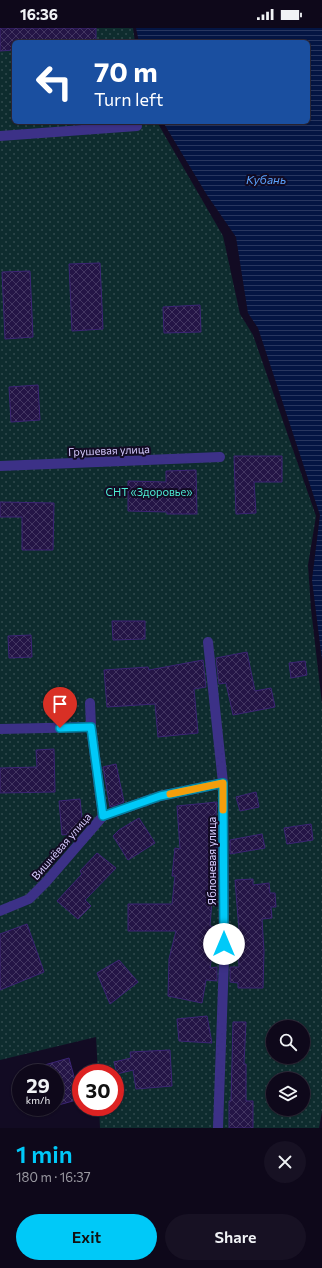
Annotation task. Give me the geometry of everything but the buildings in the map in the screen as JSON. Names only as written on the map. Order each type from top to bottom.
[{"type":"street","points":[[0,136],[137,126]]},
{"type":"street","name":"Грушевая улица","points":[[0,466],[220,457]]},
{"type":"street","name":"Яблоневая улица","points":[[208,642],[223,783],[224,959],[218,1128]]},
{"type":"street","name":"Вишнёвая улица","points":[[0,911],[29,899],[46,882],[103,816],[91,727],[90,703]]},
{"type":"street","points":[[0,729],[91,727]]},
{"type":"street","points":[[103,816],[160,796],[223,783]]},
{"type":"green space","name":"СНТ «Здоровье»","points":[[0,28],[133,28],[135,40],[12,40],[12,124],[158,124],[223,236],[240,314],[253,335],[316,516],[308,565],[311,609],[322,704],[322,1112],[319,1128],[100,1128],[99,1116],[124,1116],[124,1064],[98,1064],[96,1037],[0,1060]]},
{"type":"water","name":"Кубань","points":[[136,28],[322,28],[322,660],[312,580],[320,515],[258,328],[248,313],[236,237],[207,195],[164,124],[310,124],[310,40],[139,40]]},
{"type":"slow traffic","points":[[170,794],[223,783],[223,810]]},
{"type":"route","points":[[60,728],[91,727],[103,816],[160,796],[223,783],[224,944]]}]
